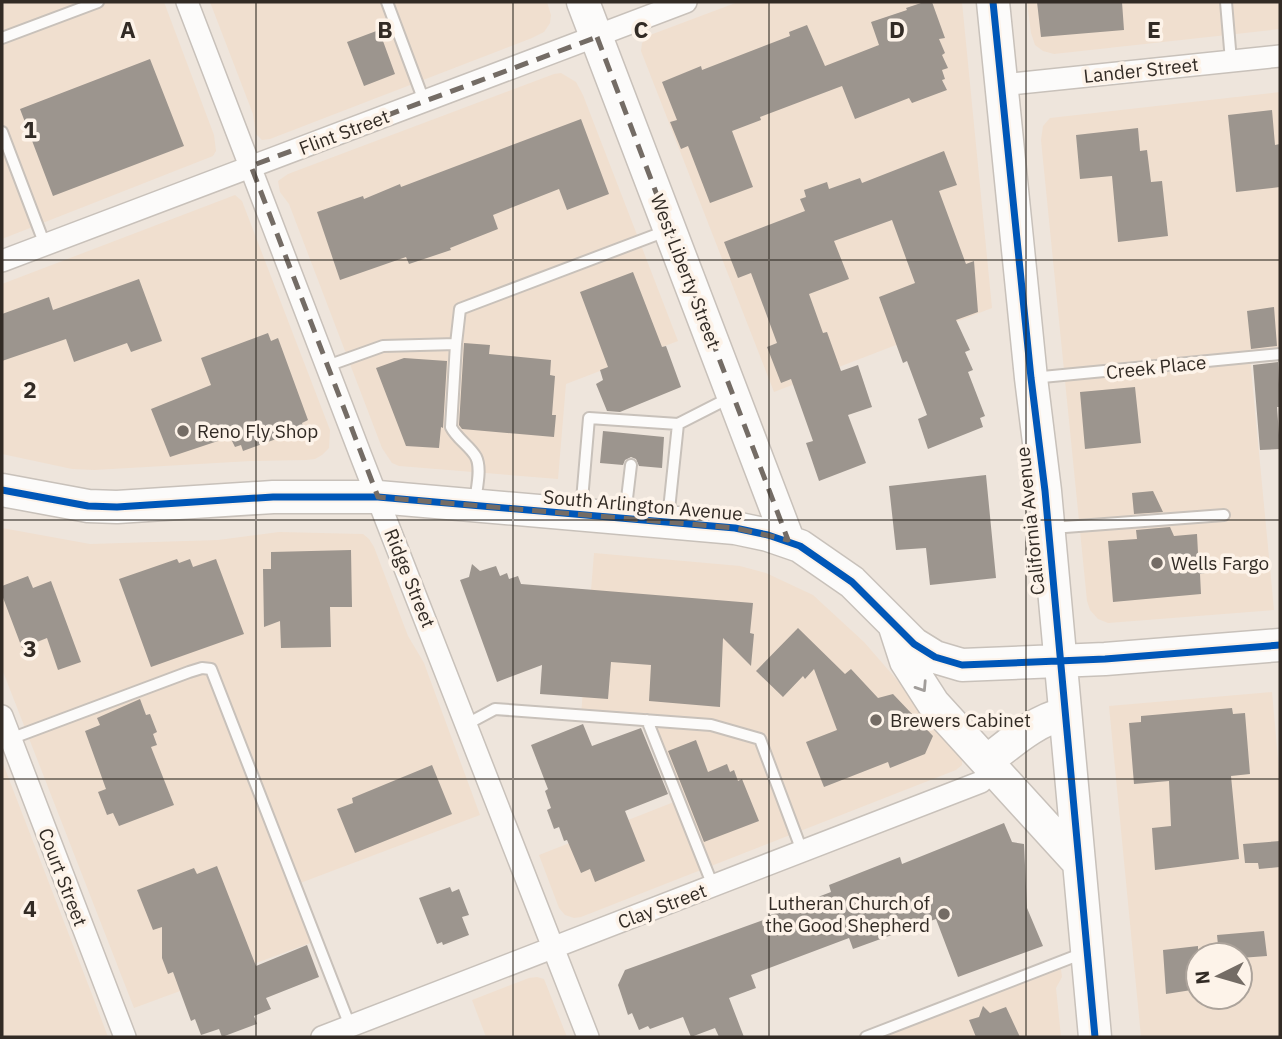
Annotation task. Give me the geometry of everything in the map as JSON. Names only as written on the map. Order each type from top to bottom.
[{"type":"main road","name":"West Liberty Street","points":[[583,2],[788,540]]},
{"type":"main road","name":"California Avenue","points":[[993,2],[1048,528],[1095,1037]]},
{"type":"main road","name":"South Arlington Avenue","points":[[2,490],[88,506],[117,507],[273,497],[378,497],[735,528],[788,540],[827,563],[852,582],[914,644],[935,657],[962,665],[1059,662],[1280,645]]},
{"type":"main road","points":[[895,625],[906,661],[933,703],[1078,862]]},
{"type":"main road","points":[[987,761],[1035,725],[1064,714]]},
{"type":"street","name":"Ridge Street","points":[[187,2],[588,1037]]},
{"type":"street","name":"Flint Street","points":[[2,261],[686,2]]},
{"type":"street","name":"Lander Street","points":[[1001,85],[1280,56]]},
{"type":"street","name":"Court Street","points":[[2,716],[125,1037]]},
{"type":"street","name":"Clay Street","points":[[321,1037],[981,782],[987,775],[987,761]]},
{"type":"lane","points":[[2,38],[98,2]]},
{"type":"lane","points":[[387,2],[424,101]]},
{"type":"lane","points":[[1226,2],[1231,61]]},
{"type":"lane","points":[[2,132],[45,245]]},
{"type":"lane","points":[[475,506],[477,459],[450,427],[460,309],[671,229]]},
{"type":"lane","points":[[327,366],[383,346],[456,344]]},
{"type":"lane","name":"Creek Place","points":[[1031,378],[1280,354]]},
{"type":"lane","points":[[581,514],[589,418],[678,424],[734,396]]},
{"type":"lane","points":[[634,434],[635,421]]},
{"type":"lane","points":[[668,522],[678,424]]},
{"type":"lane","points":[[624,518],[631,465]]},
{"type":"lane","points":[[1048,528],[1224,515]]},
{"type":"lane","points":[[1280,645],[1280,654]]},
{"type":"lane","points":[[10,738],[189,671],[211,669],[350,1026]]},
{"type":"lane","points":[[467,724],[495,709],[711,725],[760,739],[802,851]]},
{"type":"lane","points":[[647,720],[713,886]]},
{"type":"lane","points":[[866,1037],[1086,952]]},
{"type":"highlighted area","points":[[597,37],[788,540],[735,528],[378,497],[251,166]]},
{"type":"shaded area","points":[[2,2],[164,2],[214,135],[216,151],[213,156],[2,239]]},
{"type":"shaded area","points":[[210,2],[547,2],[551,15],[550,23],[544,32],[532,38],[262,140],[256,134],[253,114]]},
{"type":"shaded area","points":[[738,2],[962,2],[992,308],[774,392],[641,51],[642,43],[650,35]]},
{"type":"shaded area","points":[[1027,2],[1280,2],[1280,29],[1054,54],[1035,45]]},
{"type":"shaded area","points":[[561,73],[576,82],[583,95],[678,341],[566,384],[558,479],[399,466],[392,463],[382,448],[289,204],[280,192],[278,181],[288,174]]},
{"type":"shaded area","points":[[1280,92],[1280,354],[1250,358],[1274,610],[1108,623],[1098,619],[1090,610],[1087,601],[1041,140],[1043,126],[1050,118]]},
{"type":"shaded area","points":[[235,195],[242,201],[330,430],[329,448],[315,459],[306,460],[94,470],[72,469],[2,454],[2,284]]},
{"type":"shaded area","points":[[2,528],[90,544],[218,540],[279,532],[363,534],[374,547],[408,636],[424,663],[480,815],[295,885],[316,941],[134,1008],[2,669]]},
{"type":"shaded area","points":[[594,553],[740,566],[766,573],[813,595],[864,642],[957,749],[962,757],[962,765],[956,770],[581,917],[565,915],[559,908],[539,855],[679,800],[647,720],[581,715]]},
{"type":"shaded area","points":[[1272,692],[1280,781],[1280,1037],[1141,1037],[1109,706]]},
{"type":"shaded area","points":[[2,761],[93,997],[108,1037],[2,1037]]},
{"type":"shaded area","points":[[1060,962],[1062,977],[1056,988],[1061,1037],[865,1037]]},
{"type":"shaded area","points":[[537,977],[544,979],[567,1037],[486,1037],[472,1000]]},
{"type":"building","points":[[924,2],[932,2],[945,38],[939,39],[948,68],[942,70],[945,79],[942,80],[947,90],[912,103],[909,98],[855,119],[842,86],[760,117],[761,120],[732,131],[753,187],[710,203],[688,146],[681,149],[670,122],[677,120],[662,82],[701,66],[702,70],[790,36],[789,32],[807,25],[825,66],[879,45],[871,22]]},
{"type":"building","points":[[1037,2],[1122,2],[1124,30],[1041,37]]},
{"type":"building","points":[[379,30],[395,74],[364,86],[347,42]]},
{"type":"building","points":[[150,59],[184,146],[53,196],[20,109]]},
{"type":"building","points":[[1272,110],[1275,145],[1280,144],[1280,187],[1236,192],[1228,115]]},
{"type":"building","points":[[581,119],[609,194],[567,210],[559,189],[493,215],[498,229],[450,248],[451,250],[409,264],[406,257],[340,280],[317,212],[363,196],[364,199],[400,184],[401,187]]},
{"type":"building","points":[[1138,128],[1140,151],[1147,150],[1151,182],[1162,181],[1168,236],[1118,242],[1112,176],[1080,179],[1076,135]]},
{"type":"building","points":[[944,151],[957,185],[939,191],[966,264],[974,261],[978,312],[956,320],[970,350],[965,352],[973,370],[968,372],[985,416],[980,418],[983,427],[928,449],[918,419],[927,415],[907,361],[903,363],[879,297],[915,283],[892,220],[834,241],[849,279],[809,294],[841,371],[858,365],[872,407],[848,415],[866,463],[819,481],[806,443],[813,441],[791,379],[781,383],[767,347],[777,343],[751,273],[738,278],[724,242],[805,211],[800,199],[806,197],[804,190],[827,182],[829,189],[860,178],[862,183]]},
{"type":"building","points":[[633,272],[662,347],[666,346],[681,387],[620,412],[607,411],[596,384],[603,380],[600,370],[608,367],[580,292]]},
{"type":"building","points":[[139,279],[162,341],[131,352],[127,343],[74,362],[66,339],[2,361],[2,314],[49,297],[53,310]]},
{"type":"building","points":[[1274,307],[1277,346],[1251,349],[1247,311]]},
{"type":"building","points":[[268,333],[271,341],[278,338],[308,420],[302,423],[304,429],[243,451],[241,445],[235,447],[230,437],[170,457],[151,409],[211,385],[201,358]]},
{"type":"building","points":[[464,343],[490,345],[489,354],[551,360],[550,375],[555,376],[552,415],[556,415],[554,437],[462,429],[459,425]]},
{"type":"building","points":[[404,358],[447,361],[443,428],[441,427],[439,448],[406,446],[376,368]]},
{"type":"building","points":[[1278,362],[1280,449],[1260,450],[1253,365]]},
{"type":"building","points":[[1135,387],[1141,443],[1085,449],[1080,392]]},
{"type":"building","points":[[603,431],[664,437],[662,468],[639,466],[636,459],[631,457],[625,460],[623,465],[600,463]]},
{"type":"building","points":[[986,475],[996,578],[930,585],[926,548],[896,550],[889,486]]},
{"type":"building","points":[[1153,491],[1163,512],[1134,514],[1132,493]]},
{"type":"building","name":"Wells Fargo","points":[[1170,527],[1174,536],[1197,534],[1198,553],[1203,553],[1205,573],[1200,574],[1201,594],[1113,602],[1108,541],[1137,539],[1136,530]]},
{"type":"building","points":[[351,550],[352,607],[330,607],[331,647],[281,648],[280,621],[264,627],[263,569],[271,569],[271,552]]},
{"type":"building","points":[[177,559],[179,563],[190,559],[193,567],[216,559],[244,634],[151,667],[119,579]]},
{"type":"building","points":[[472,564],[480,571],[496,566],[500,576],[507,573],[509,579],[518,576],[521,584],[753,603],[751,666],[723,638],[720,707],[649,701],[651,665],[611,662],[608,699],[540,694],[542,665],[497,682],[460,580],[469,577]]},
{"type":"building","points":[[28,576],[33,588],[51,581],[81,662],[58,670],[47,638],[22,648],[2,595],[2,586]]},
{"type":"building","name":"Brewers Cabinet","points":[[798,628],[845,674],[851,669],[878,698],[893,694],[933,736],[925,754],[890,768],[888,762],[824,787],[806,742],[837,730],[814,669],[805,679],[803,676],[783,697],[756,671]]},
{"type":"building","points":[[140,699],[157,732],[153,734],[157,745],[151,747],[174,805],[119,826],[113,813],[107,815],[98,792],[106,789],[85,731],[100,725],[97,718]]},
{"type":"building","points":[[1232,708],[1233,714],[1245,713],[1250,774],[1231,776],[1239,859],[1155,870],[1152,828],[1171,826],[1169,781],[1134,784],[1129,723],[1141,722],[1141,716]]},
{"type":"building","points":[[583,724],[592,746],[641,728],[668,794],[625,811],[645,861],[595,882],[590,869],[581,873],[567,840],[564,841],[559,827],[554,829],[547,810],[551,808],[545,791],[548,789],[531,745]]},
{"type":"building","points":[[696,740],[708,772],[727,764],[730,772],[734,770],[738,781],[742,779],[759,821],[704,842],[668,751]]},
{"type":"building","points":[[432,765],[452,814],[355,853],[337,809],[353,803],[352,798]]},
{"type":"building","points":[[1004,823],[1012,842],[1024,844],[1027,908],[1043,946],[958,977],[936,919],[853,949],[849,938],[751,975],[756,988],[729,998],[744,1037],[719,1037],[715,1028],[691,1037],[683,1017],[650,1029],[648,1026],[639,1030],[632,1013],[628,1015],[618,985],[625,970],[769,918],[768,916],[831,892],[829,885],[900,857],[902,864]]},
{"type":"building","points":[[1280,841],[1280,867],[1259,869],[1258,863],[1245,863],[1243,844]]},
{"type":"building","points":[[217,866],[256,966],[307,945],[319,977],[266,998],[271,1009],[254,1016],[257,1024],[222,1037],[219,1029],[201,1035],[195,1019],[191,1021],[173,972],[168,974],[162,958],[162,927],[153,930],[137,890],[194,868],[197,874]]},
{"type":"building","points":[[450,887],[452,892],[459,889],[469,915],[462,917],[469,935],[443,945],[442,942],[437,944],[419,898]]},
{"type":"building","points":[[1264,931],[1267,956],[1254,957],[1254,941],[1218,941],[1217,935]]},
{"type":"building","points":[[1184,948],[1184,991],[1166,994],[1163,950]]},
{"type":"building","points":[[983,1006],[990,1013],[1006,1007],[1020,1037],[976,1037],[969,1020],[979,1017]]},
{"type":"cycle path","points":[[993,2],[1045,491],[1095,1037]]},
{"type":"cycle path","points":[[2,490],[88,506],[117,507],[273,497],[378,497],[735,528],[800,546],[852,582],[914,644],[935,657],[962,665],[1105,659],[1280,645]]},
{"type":"place","name":"Reno Fly Shop","points":[[183,431]]},
{"type":"place","name":"Wells Fargo","points":[[1157,563]]},
{"type":"place","name":"Brewers Cabinet","points":[[876,720]]},
{"type":"place","name":"Lutheran Church of the Good Shepherd","points":[[944,914]]}]
